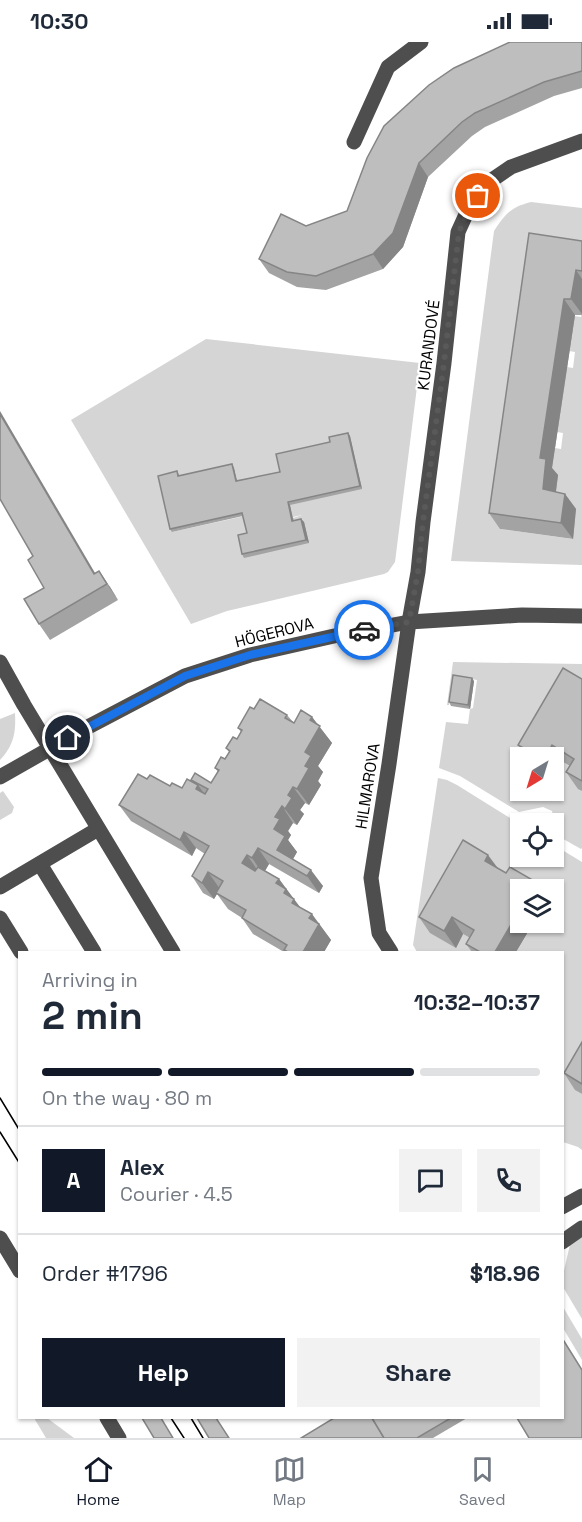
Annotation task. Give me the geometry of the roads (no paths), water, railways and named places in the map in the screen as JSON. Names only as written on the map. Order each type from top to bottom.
[{"type":"street","points":[[354,142],[388,67],[421,42]]},
{"type":"street","name":"KURANDOVÉ","points":[[409,622],[418,572],[459,232],[468,210],[489,182],[511,167],[582,141]]},
{"type":"street","name":"HÖGEROVA","points":[[0,777],[185,676],[250,655],[409,622],[522,615],[582,616]]},
{"type":"street","name":"HILMAROVA","points":[[390,951],[379,933],[371,878],[409,622]]},
{"type":"street","points":[[0,662],[171,951]]},
{"type":"street","points":[[0,887],[98,829]]},
{"type":"street","points":[[40,864],[93,951]]},
{"type":"street","points":[[0,918],[20,951]]},
{"type":"street","points":[[564,1206],[582,1196]]},
{"type":"street","points":[[564,1241],[582,1228]]},
{"type":"street","points":[[0,1238],[18,1268]]},
{"type":"street","points":[[108,1419],[119,1438]]},
{"type":"tram line","points":[[0,1098],[18,1128]]},
{"type":"tram line","points":[[0,1132],[18,1161]]},
{"type":"tram line","points":[[172,1419],[184,1438]]},
{"type":"tram line","points":[[192,1419],[203,1438]]}]
